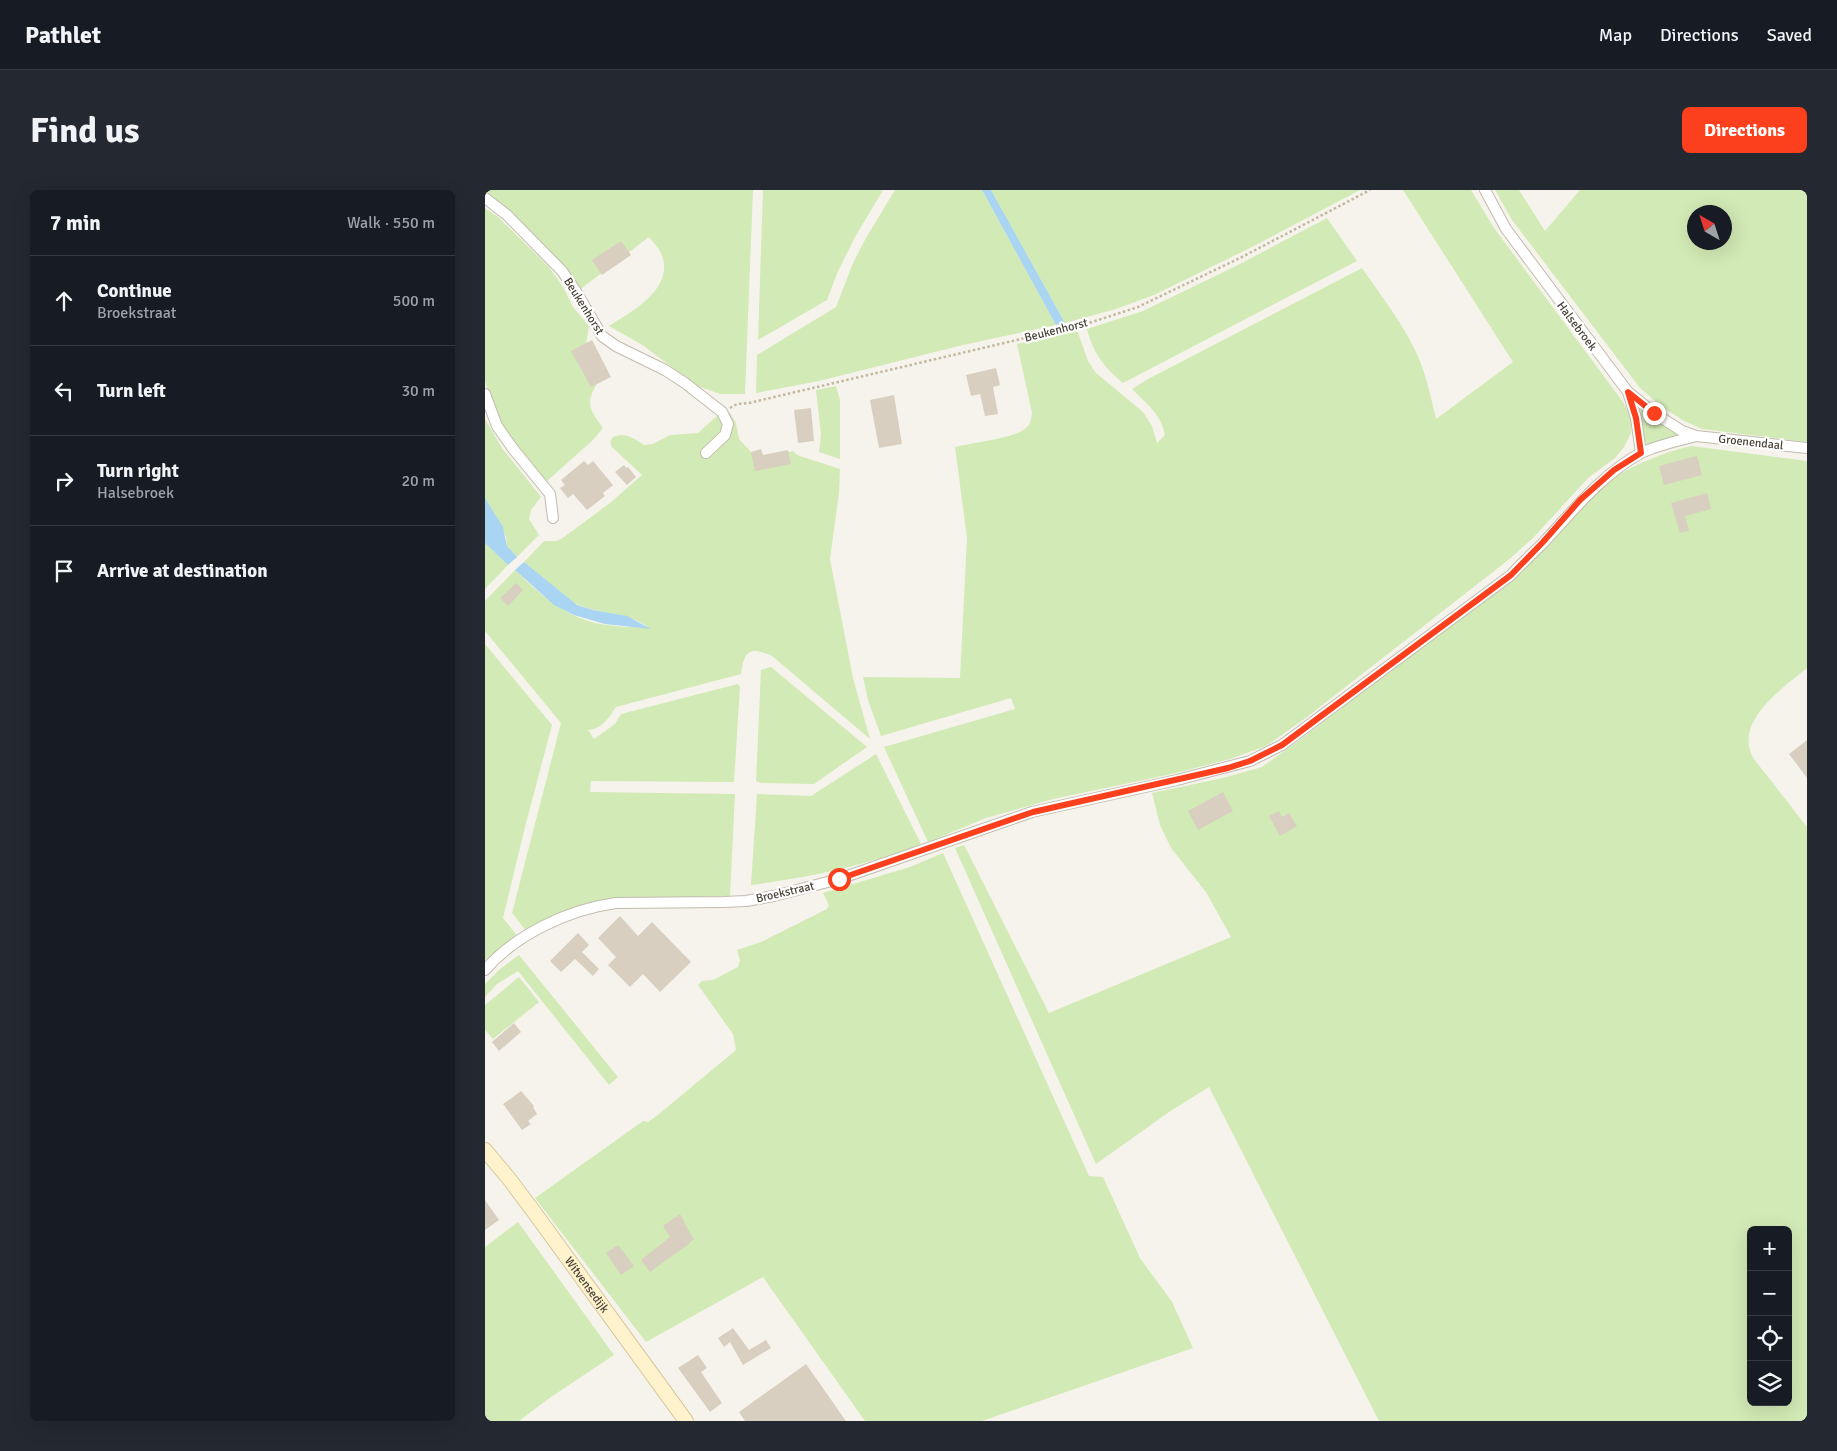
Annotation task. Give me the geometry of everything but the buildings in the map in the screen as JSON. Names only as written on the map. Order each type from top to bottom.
[{"type":"street","name":"Halsebroek","points":[[1485,190],[1506,229],[1628,392],[1654,413],[1682,431],[1696,436]]},
{"type":"street","name":"Beukenhorst","points":[[485,198],[507,215],[562,271],[577,292],[602,336],[616,346],[679,378],[722,412]]},
{"type":"street","points":[[1628,392],[1636,418],[1641,453]]},
{"type":"street","points":[[485,394],[497,426],[550,494],[553,518]]},
{"type":"street","points":[[706,453],[725,434],[728,424],[722,412]]},
{"type":"street","name":"Groenendaal","points":[[1696,436],[1807,448]]},
{"type":"street","name":"Broekstraat","points":[[485,970],[508,949],[529,934],[577,912],[599,905],[617,902],[746,901],[775,896],[855,874],[1033,812],[1177,780],[1250,761],[1282,745],[1511,575],[1580,500],[1614,470],[1641,453],[1696,436]]},
{"type":"street","name":"Witvensedijk","points":[[485,1150],[515,1186],[686,1421]]},
{"type":"path","name":"Beukenhorst","points":[[722,412],[737,404],[749,403],[877,374],[1089,323],[1138,307],[1242,257],[1370,190]]},
{"type":"green space","points":[[485,190],[753,190],[745,394],[720,394],[695,385],[644,346],[609,326],[640,306],[650,297],[663,277],[664,266],[661,253],[649,237],[578,291],[485,193]]},
{"type":"green space","points":[[763,190],[883,190],[855,237],[838,271],[827,300],[758,340]]},
{"type":"green space","points":[[895,190],[982,190],[1056,325],[963,345],[819,381],[756,393],[757,355],[836,307],[853,263]]},
{"type":"green space","points":[[991,190],[1360,190],[1250,248],[1154,295],[1116,309],[1065,323]]},
{"type":"green space","points":[[1403,190],[1471,190],[1494,228],[1623,402],[1631,418],[1631,433],[1624,447],[1615,458],[1588,478],[1533,538],[1507,561],[1307,717],[1266,746],[1230,759],[1172,774],[1053,799],[986,818],[928,842],[884,747],[1015,709],[1011,698],[881,736],[868,700],[863,677],[960,678],[967,538],[955,447],[1014,434],[1022,431],[1029,424],[1032,413],[1017,344],[1077,330],[1088,361],[1096,373],[1143,412],[1152,426],[1157,443],[1165,435],[1160,421],[1152,409],[1132,389],[1362,268],[1413,346],[1424,373],[1436,419],[1513,362]]},
{"type":"green space","points":[[1495,190],[1519,190],[1545,231],[1580,190],[1807,190],[1807,442],[1702,429],[1684,421],[1661,406],[1640,388],[1512,220]]},
{"type":"green space","points":[[485,208],[498,217],[549,267],[563,287],[573,307],[589,326],[586,345],[598,382],[591,395],[590,406],[594,416],[603,428],[593,440],[546,482],[503,429],[494,410],[485,381]]},
{"type":"green space","points":[[1327,218],[1357,261],[1123,383],[1105,365],[1092,345],[1087,329],[1143,311],[1236,266]]},
{"type":"green space","points":[[836,386],[840,400],[840,459],[819,452],[821,435],[816,390]]},
{"type":"green space","points":[[1643,410],[1681,435],[1650,445],[1646,444],[1638,412]]},
{"type":"green space","points":[[730,413],[736,423],[739,439],[751,452],[768,457],[793,451],[797,455],[840,469],[839,493],[830,559],[853,678],[870,739],[772,656],[758,651],[753,651],[746,656],[741,674],[616,707],[608,719],[601,725],[588,730],[594,739],[615,724],[621,714],[738,684],[740,687],[734,782],[591,781],[590,792],[735,794],[730,896],[610,899],[526,931],[512,913],[561,723],[485,631],[485,601],[515,570],[542,595],[572,615],[595,623],[649,628],[633,619],[572,602],[524,562],[544,541],[557,541],[564,537],[610,503],[642,475],[612,447],[610,442],[613,437],[626,435],[644,445],[653,444],[670,435],[698,433],[718,415]]},
{"type":"green space","points":[[485,419],[502,448],[541,497],[531,510],[529,519],[539,535],[517,557],[507,546],[506,536],[485,498]]},
{"type":"green space","points":[[1691,446],[1807,461],[1807,668],[1785,685],[1763,707],[1755,719],[1750,732],[1749,745],[1754,759],[1807,827],[1807,1421],[1379,1421],[1209,1087],[1169,1112],[1096,1164],[955,848],[964,845],[1049,1013],[1231,937],[1206,892],[1171,848],[1160,825],[1152,793],[1223,778],[1262,767],[1437,635],[1612,479],[1660,455]]},
{"type":"green space","points":[[485,543],[508,565],[485,589]]},
{"type":"green space","points":[[485,644],[552,725],[503,918],[518,937],[485,960]]},
{"type":"green space","points":[[771,667],[867,747],[814,784],[761,783],[756,781],[761,670]]},
{"type":"green space","points":[[876,754],[921,844],[879,859],[837,870],[751,885],[757,794],[811,796]]},
{"type":"green space","points":[[943,853],[1089,1176],[1103,1177],[1140,1258],[1172,1302],[1193,1348],[982,1421],[865,1421],[763,1277],[646,1342],[535,1198],[643,1121],[648,1122],[659,1114],[736,1050],[733,1034],[698,985],[702,981],[713,980],[738,967],[740,960],[737,950],[761,942],[827,909],[829,905],[823,893],[910,867]]},
{"type":"green space","points":[[519,955],[618,1077],[609,1085],[518,971],[497,984],[485,997],[485,984],[500,969]]},
{"type":"green space","points":[[519,977],[539,1002],[493,1039],[485,1030],[485,1005]]},
{"type":"green space","points":[[518,1222],[614,1355],[548,1399],[519,1421],[485,1421],[485,1247]]},
{"type":"water","points":[[982,190],[991,190],[1065,323],[1056,325]]},
{"type":"water","points":[[485,498],[503,527],[507,546],[517,557],[508,565],[485,543]]},
{"type":"water","points":[[524,562],[577,605],[627,616],[651,629],[605,624],[574,615],[554,605],[515,570]]},
{"type":"route","points":[[839,879],[1033,812],[1228,768],[1250,761],[1282,745],[1511,575],[1580,500],[1614,470],[1641,453],[1636,418],[1628,392],[1654,413]]}]
